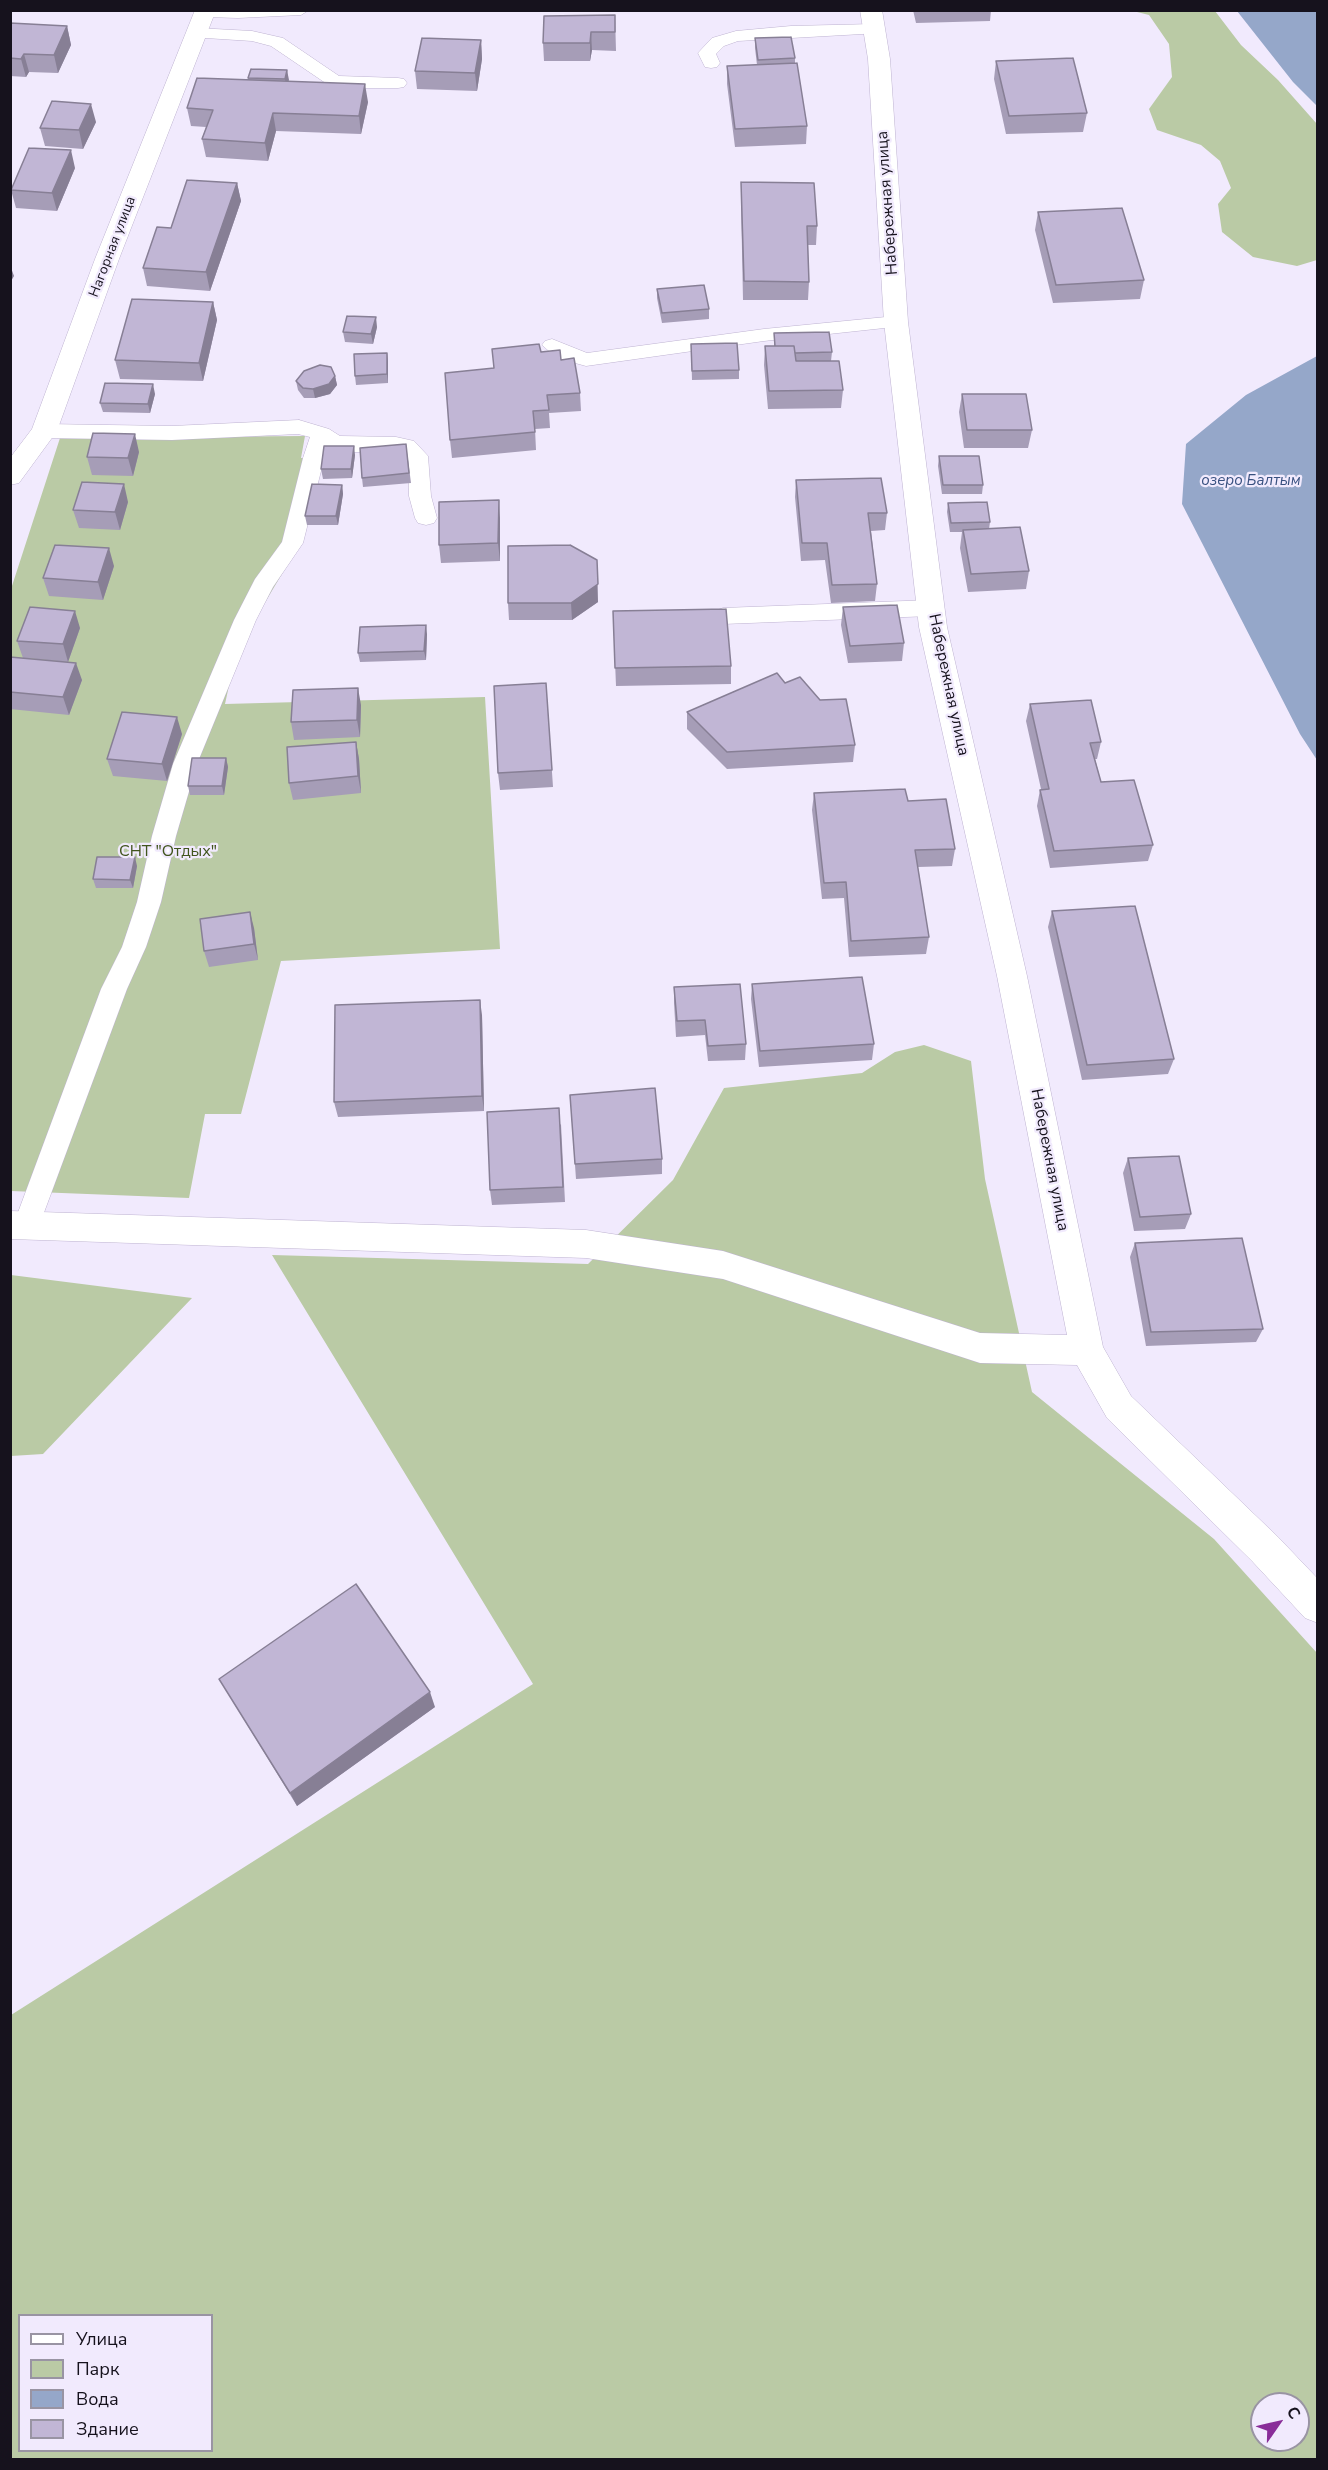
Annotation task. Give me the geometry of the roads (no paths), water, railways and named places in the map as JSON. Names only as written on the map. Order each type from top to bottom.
[{"type":"street","name":"Нагорная улица","points":[[10,477],[44,430],[107,259],[202,18]]},
{"type":"street","name":"Набережная улица","points":[[873,20],[880,71],[896,322],[933,627],[1012,976],[1087,1350],[1119,1407],[1265,1549],[1317,1606]]},
{"type":"street","points":[[18,1226],[586,1244],[723,1265],[980,1348],[1087,1350]]},
{"type":"lane","points":[[202,18],[238,13],[301,10]]},
{"type":"lane","points":[[202,18],[252,36],[277,42],[333,80],[347,83],[398,83]]},
{"type":"lane","points":[[711,63],[707,53],[718,42],[736,36],[873,20]]},
{"type":"lane","points":[[552,345],[564,353],[586,360],[764,335],[896,322]]},
{"type":"lane","points":[[44,430],[172,434],[299,427],[322,434],[334,442],[351,446],[396,444],[407,446],[417,456],[420,471],[420,496],[426,518]]},
{"type":"lane","points":[[18,1226],[114,989],[135,947],[185,764],[245,620],[263,584],[292,543],[313,458],[322,434]]},
{"type":"lane","points":[[723,616],[931,608]]},
{"type":"water","points":[[1237,11],[1317,11],[1317,106],[1293,82]]},
{"type":"water","name":"озеро Балтым","points":[[1317,356],[1317,760],[1300,734],[1182,504],[1186,444],[1246,395]]},
{"type":"park label","name":"СНТ \"Отдых\"","points":[[168,852]]}]
